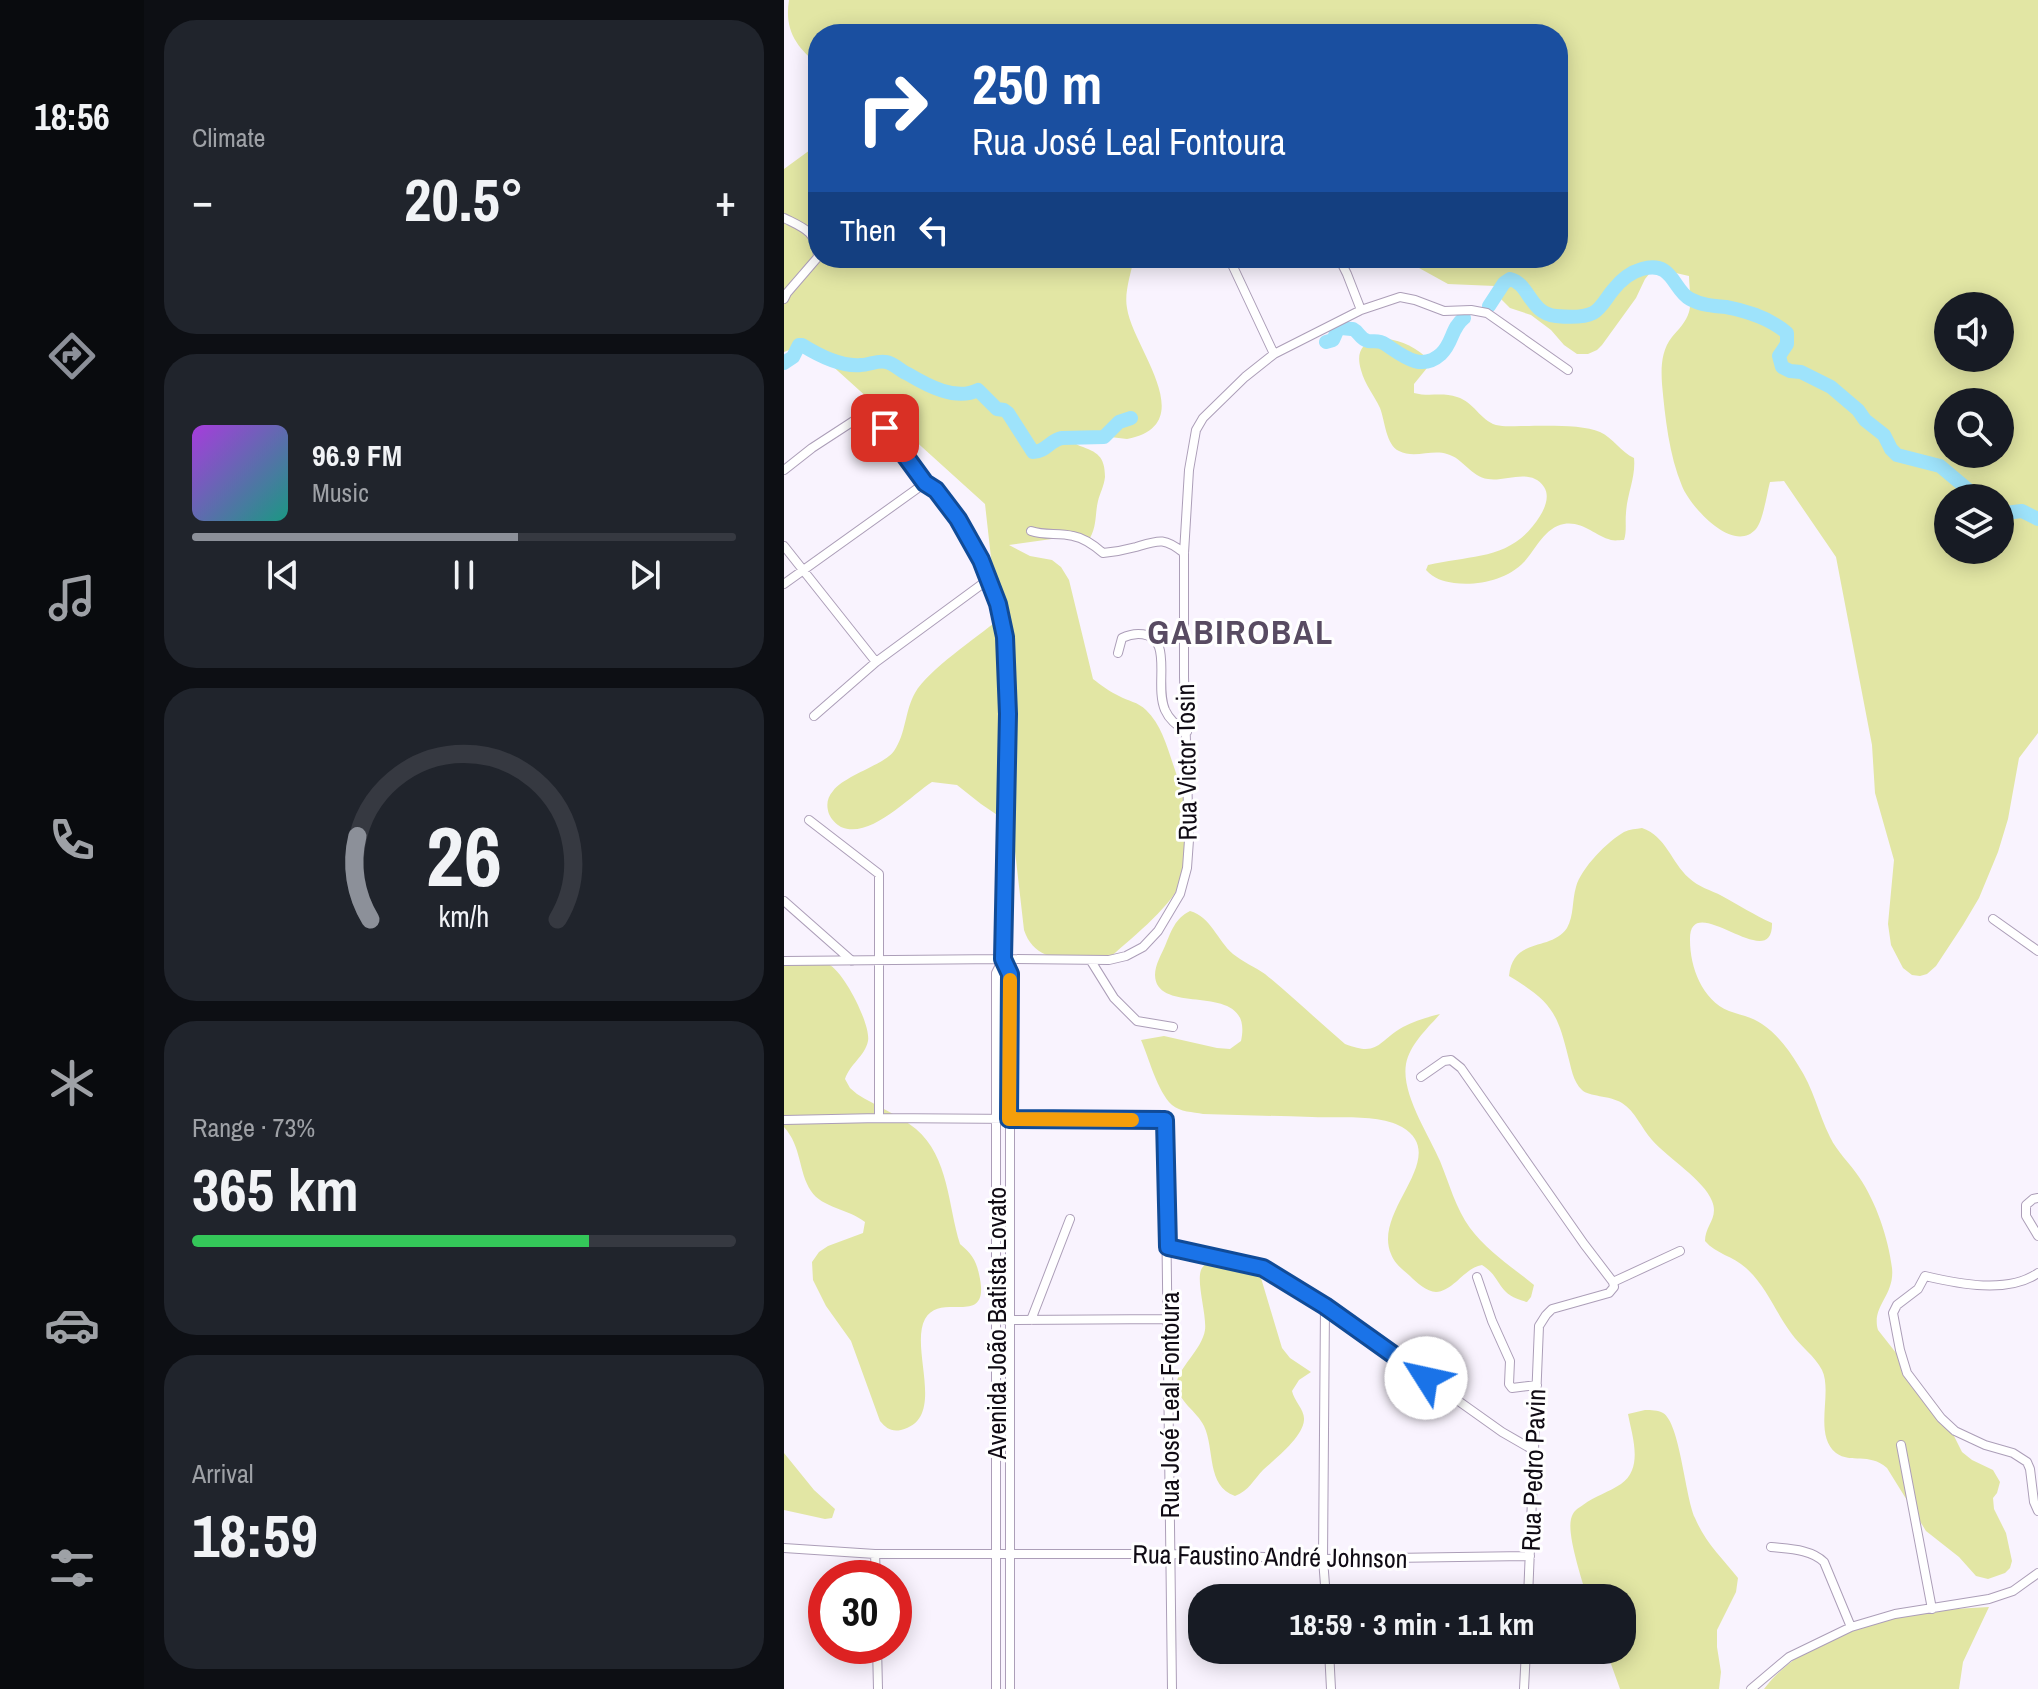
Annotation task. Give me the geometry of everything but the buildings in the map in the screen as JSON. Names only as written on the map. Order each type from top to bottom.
[{"type":"street","points":[[784,218],[808,231]]},
{"type":"street","points":[[784,299],[808,268]]},
{"type":"street","points":[[1234,268],[1274,354]]},
{"type":"street","points":[[1344,268],[1361,310]]},
{"type":"street","name":"Rua Victor Tosin","points":[[784,961],[1091,961],[1126,956],[1143,947],[1158,931],[1180,894],[1187,868],[1184,553],[1189,470],[1196,430],[1210,409],[1274,354],[1361,310],[1400,297],[1444,311],[1487,313],[1568,370]]},
{"type":"street","name":"Avenida João Batista Lovato","points":[[784,470],[855,420],[871,419],[885,428],[925,483],[948,504],[968,535],[989,579],[1005,637],[1008,714],[1003,959],[996,973],[996,1689]]},
{"type":"street","points":[[784,584],[925,483]]},
{"type":"street","points":[[1031,531],[1073,536],[1103,553],[1158,540],[1171,543],[1184,553]]},
{"type":"street","points":[[784,546],[876,662]]},
{"type":"street","points":[[814,716],[876,662],[989,579]]},
{"type":"street","points":[[1118,653],[1122,638],[1131,633],[1144,634],[1153,639],[1159,647],[1164,708],[1171,721],[1187,732]]},
{"type":"street","points":[[809,820],[879,874],[879,1118]]},
{"type":"street","points":[[784,901],[852,961]]},
{"type":"street","points":[[1993,919],[2038,951]]},
{"type":"street","name":"Avenida João Batista Lovato","points":[[1003,959],[1010,974],[1010,1689]]},
{"type":"street","points":[[1091,961],[1114,998],[1137,1021],[1173,1027]]},
{"type":"street","points":[[1421,1077],[1444,1061],[1451,1060],[1461,1068],[1613,1282],[1680,1251]]},
{"type":"street","points":[[784,1120],[1009,1119]]},
{"type":"street","name":"Rua José Leal Fontoura","points":[[1009,1119],[1165,1120],[1172,1689]]},
{"type":"street","points":[[2038,1198],[2026,1205],[2026,1216],[2038,1236]]},
{"type":"street","points":[[1031,1320],[1070,1219]]},
{"type":"street","points":[[1168,1247],[1263,1268],[1325,1306],[1502,1432],[1535,1451]]},
{"type":"street","points":[[2038,1273],[2021,1282],[2000,1286],[1949,1282],[1925,1276],[1918,1289],[1897,1305],[1893,1313],[1907,1373],[1941,1418],[1955,1431],[2013,1453],[2027,1462],[2038,1511]]},
{"type":"street","points":[[1477,1277],[1510,1361],[1509,1384],[1512,1388],[1537,1385]]},
{"type":"street","name":"Rua Pedro Pavin","points":[[1529,1584],[1539,1326],[1552,1309],[1609,1293],[1614,1287],[1613,1282]]},
{"type":"street","points":[[1325,1306],[1325,1584]]},
{"type":"street","points":[[996,1320],[1168,1319]]},
{"type":"street","points":[[1901,1445],[1932,1609]]},
{"type":"street","points":[[1771,1547],[1817,1555],[1824,1562],[1851,1627]]},
{"type":"street","name":"Rua Faustino André Johnson","points":[[784,1548],[875,1554],[1170,1554],[1323,1559],[1530,1556]]},
{"type":"street","points":[[875,1554],[875,1560]]},
{"type":"street","points":[[1751,1689],[1789,1657],[1851,1627],[1895,1614],[1989,1599],[2013,1591],[2038,1573]]},
{"type":"street","points":[[877,1664],[878,1689]]},
{"type":"street","points":[[1330,1664],[1331,1689]]},
{"type":"street","points":[[1524,1689],[1525,1664]]},
{"type":"green space","points":[[789,0],[2038,0],[2038,733],[2019,758],[2008,819],[1979,898],[1936,966],[1927,974],[1912,975],[1903,968],[1891,945],[1888,924],[1894,860],[1875,793],[1872,745],[1836,557],[1784,481],[1770,482],[1763,514],[1756,529],[1747,535],[1736,536],[1713,525],[1694,505],[1682,486],[1666,423],[1662,366],[1668,342],[1689,312],[1689,276],[1654,268],[1602,345],[1588,354],[1577,354],[1531,315],[1510,308],[1500,298],[1495,286],[1448,284],[1419,268],[1568,268],[1568,24],[808,24],[808,56],[790,29]]},
{"type":"green space","points":[[808,151],[808,268],[1132,268],[1127,308],[1157,383],[1162,402],[1159,418],[1149,431],[1127,439],[1060,431],[1095,453],[1102,460],[1105,470],[1090,538],[1066,537],[1009,545],[1030,556],[1052,560],[1061,567],[1069,580],[1093,679],[1140,705],[1152,716],[1164,738],[1183,798],[1188,841],[1180,884],[1158,914],[1108,959],[1058,958],[1038,950],[1030,942],[1024,930],[1012,825],[957,785],[932,782],[889,815],[864,827],[841,827],[829,814],[828,799],[839,785],[894,751],[921,684],[998,620],[985,504],[807,343],[784,352],[784,169]]},
{"type":"green space","points":[[1377,338],[1403,343],[1426,357],[1427,368],[1414,384],[1414,393],[1457,397],[1496,425],[1592,429],[1605,435],[1634,458],[1624,540],[1611,540],[1583,527],[1564,524],[1551,529],[1524,562],[1501,577],[1463,584],[1435,578],[1426,570],[1428,565],[1490,553],[1517,541],[1540,516],[1547,494],[1539,481],[1532,478],[1482,478],[1447,454],[1411,454],[1395,448],[1360,364],[1361,350]]},
{"type":"green space","points":[[1642,828],[1663,843],[1693,881],[1772,923],[1769,937],[1759,941],[1703,923],[1693,926],[1690,940],[1695,971],[1705,991],[1720,1006],[1762,1024],[1787,1048],[1808,1083],[1833,1142],[1871,1197],[1888,1244],[1892,1268],[1890,1286],[1878,1314],[1878,1330],[1941,1410],[1962,1452],[1993,1470],[2000,1482],[1993,1498],[2012,1561],[2005,1573],[1988,1579],[1976,1576],[1959,1557],[1926,1531],[1887,1468],[1874,1460],[1842,1456],[1829,1445],[1824,1424],[1826,1390],[1822,1370],[1791,1333],[1753,1275],[1705,1241],[1714,1212],[1708,1193],[1652,1140],[1627,1106],[1617,1100],[1585,1092],[1579,1087],[1555,1017],[1534,992],[1509,976],[1518,955],[1552,940],[1567,928],[1579,880],[1596,856],[1624,832]]},
{"type":"green space","points":[[1190,911],[1209,924],[1233,954],[1265,974],[1345,1044],[1371,1048],[1407,1025],[1440,1014],[1411,1050],[1406,1064],[1408,1088],[1465,1221],[1484,1244],[1534,1285],[1527,1302],[1510,1295],[1482,1265],[1470,1270],[1448,1288],[1436,1292],[1418,1284],[1394,1260],[1388,1237],[1419,1153],[1415,1139],[1402,1127],[1382,1120],[1358,1118],[1203,1114],[1172,1105],[1158,1083],[1141,1040],[1164,1036],[1230,1049],[1241,1041],[1241,1022],[1234,1010],[1220,1004],[1171,995],[1160,988],[1155,975],[1158,960],[1174,926]]},
{"type":"green space","points":[[784,962],[823,962],[834,969],[848,987],[861,1011],[868,1041],[845,1079],[857,1094],[909,1124],[927,1140],[946,1183],[960,1244],[978,1269],[981,1291],[978,1301],[972,1306],[932,1311],[925,1319],[921,1332],[925,1382],[922,1412],[915,1423],[901,1430],[889,1429],[880,1421],[851,1341],[826,1306],[813,1280],[812,1262],[819,1252],[863,1233],[865,1222],[816,1197],[807,1183],[794,1143],[784,1127]]},
{"type":"green space","points":[[1211,1260],[1255,1268],[1261,1278],[1282,1348],[1290,1358],[1311,1372],[1299,1380],[1292,1391],[1304,1416],[1299,1433],[1248,1488],[1235,1496],[1219,1484],[1204,1426],[1184,1401],[1177,1384],[1205,1330],[1200,1273]]},
{"type":"green space","points":[[1654,1410],[1669,1419],[1695,1518],[1709,1542],[1738,1578],[1736,1592],[1717,1630],[1721,1672],[1719,1689],[1620,1689],[1611,1664],[1636,1664],[1636,1584],[1583,1584],[1571,1536],[1571,1519],[1577,1509],[1628,1477],[1635,1451],[1628,1414]]},
{"type":"green space","points":[[784,1453],[814,1490],[835,1509],[832,1518],[784,1510]]},
{"type":"green space","points":[[1989,1607],[1963,1662],[1959,1689],[1764,1689],[1783,1668],[1805,1652],[1855,1628],[1898,1616]]},
{"type":"waterway","points":[[1489,306],[1510,279],[1522,286],[1540,310],[1547,314],[1584,316],[1599,309],[1622,280],[1630,275],[1642,269],[1660,269],[1690,299],[1750,313],[1781,328],[1787,333],[1787,344],[1779,356],[1782,367],[1801,372],[1831,387],[1884,435],[1897,455],[1940,466],[1961,484]]},
{"type":"waterway","points":[[1326,342],[1333,340],[1340,328],[1353,329],[1365,340],[1381,342],[1405,357],[1426,362],[1445,350],[1464,318]]},
{"type":"waterway","points":[[784,363],[802,345],[846,364],[889,363],[942,391],[961,394],[978,390],[997,409],[1008,413],[1033,452],[1062,438],[1104,437],[1119,422],[1131,418]]},
{"type":"waterway","points":[[2014,512],[2022,511],[2038,519]]},
{"type":"slow traffic","points":[[1010,980],[1009,1119],[1132,1120]]},
{"type":"district","name":"GABIROBAL","points":[[1241,632]]},
{"type":"route","points":[[885,428],[925,483],[948,504],[968,535],[998,604],[1005,637],[1008,714],[1003,959],[1010,974],[1009,1119],[1165,1120],[1168,1247],[1263,1268],[1325,1306],[1426,1378]]}]
